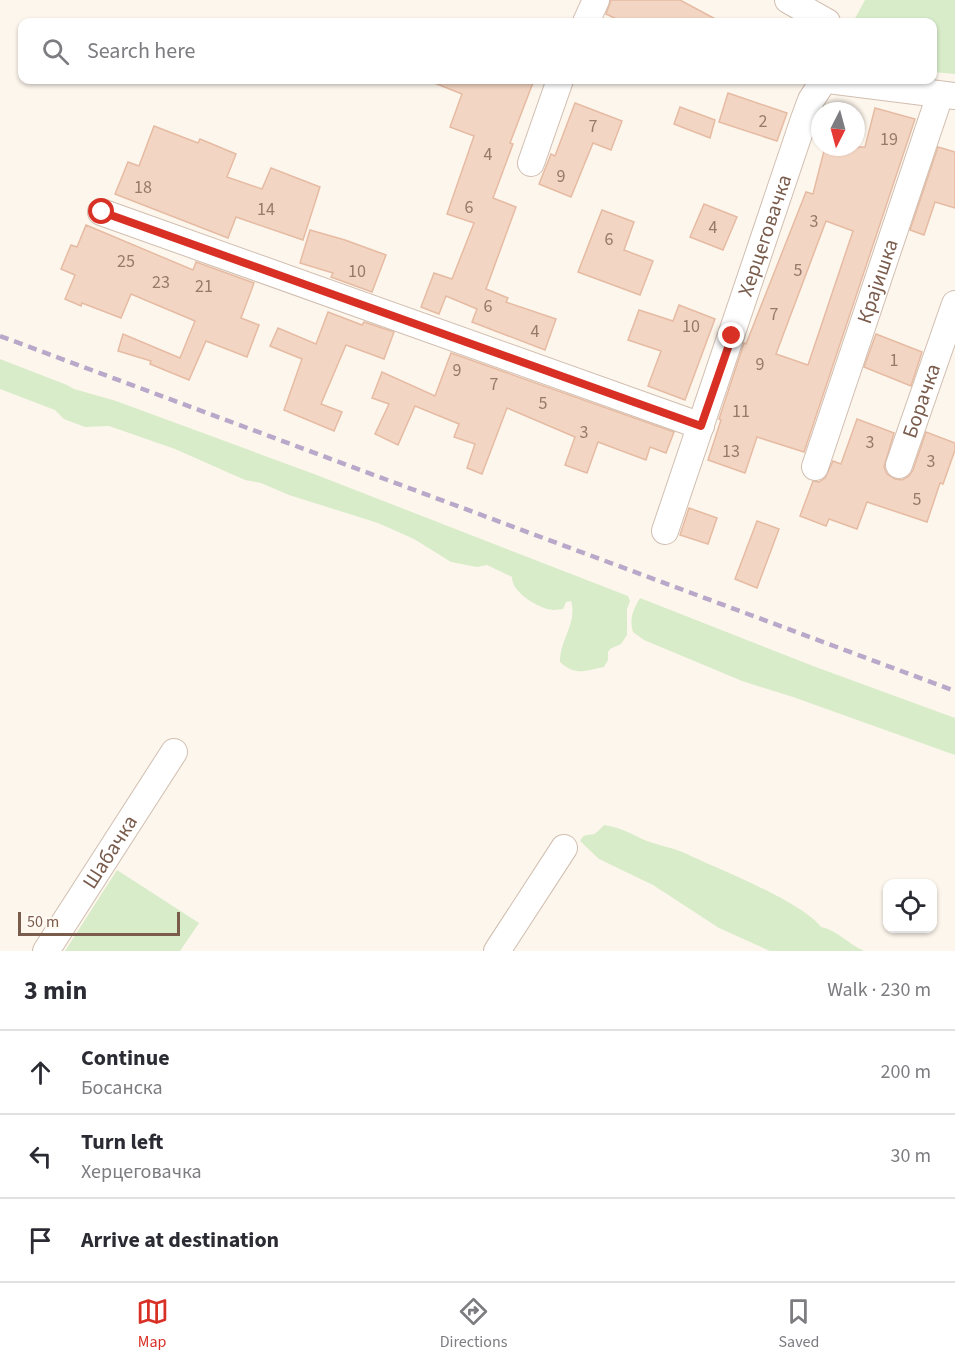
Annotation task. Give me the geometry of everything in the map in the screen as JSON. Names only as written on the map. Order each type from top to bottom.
[{"type":"street","points":[[588,18],[596,0]]},
{"type":"street","points":[[788,0],[819,18]]},
{"type":"street","points":[[531,163],[559,84]]},
{"type":"street","name":"Херцеговачка","points":[[665,531],[804,119],[811,100],[823,84]]},
{"type":"street","points":[[881,84],[948,96]]},
{"type":"street","name":"Крајишка","points":[[815,468],[948,96]]},
{"type":"street","points":[[102,212],[701,426]]},
{"type":"street","name":"Борачка","points":[[899,465],[955,304]]},
{"type":"street","name":"Шабачка","points":[[46,951],[174,752]]},
{"type":"street","points":[[497,951],[564,849]]},
{"type":"green space","points":[[865,0],[955,0],[955,74],[937,72],[937,18],[855,18]]},
{"type":"green space","points":[[0,359],[74,389],[116,401],[314,474],[628,596],[630,601],[627,609],[627,635],[621,644],[610,649],[604,667],[582,671],[571,670],[560,662],[560,654],[572,616],[571,601],[566,602],[563,609],[553,610],[541,607],[521,594],[513,583],[512,577],[487,565],[477,567],[451,562],[414,539],[378,523],[289,495],[261,483],[245,480],[175,449],[109,426],[85,427],[64,419],[55,410],[0,389]]},
{"type":"green space","points":[[640,598],[813,666],[955,718],[955,755],[742,681],[644,640],[633,632],[631,623]]},
{"type":"green space","points":[[604,825],[682,852],[759,887],[796,907],[821,927],[832,931],[864,951],[770,951],[719,928],[653,885],[599,859],[580,841],[584,836],[594,834]]},
{"type":"green space","points":[[117,870],[199,923],[180,951],[65,951]]},
{"type":"building","points":[[611,0],[680,0],[714,18],[614,18],[606,14]]},
{"type":"building","points":[[437,84],[532,84],[510,143],[513,144],[493,198],[516,207],[486,289],[508,298],[506,302],[556,319],[545,350],[472,322],[477,309],[446,296],[439,314],[421,307],[434,273],[452,279],[474,223],[447,214],[474,136],[450,127],[462,94]]},
{"type":"building","points":[[728,93],[787,113],[777,141],[719,122]]},
{"type":"building","points":[[575,103],[622,121],[611,150],[593,143],[571,197],[539,184],[551,154],[555,156]]},
{"type":"building","points":[[680,107],[715,120],[710,138],[674,124]]},
{"type":"building","points":[[875,108],[915,119],[804,452],[757,437],[745,473],[708,460],[744,343],[746,344],[806,192],[813,194],[823,156],[865,156],[865,147]],"holes":[[[826,221],[853,231],[808,365],[776,354]]]},
{"type":"building","points":[[154,126],[198,143],[200,139],[236,154],[227,177],[262,189],[271,168],[320,187],[303,240],[236,217],[228,238],[115,194],[128,162],[139,166]]},
{"type":"building","points":[[938,147],[955,152],[955,208],[935,202],[924,235],[910,230]]},
{"type":"building","points":[[704,204],[737,217],[723,250],[690,237]]},
{"type":"building","points":[[602,210],[634,222],[624,250],[653,261],[640,295],[578,272]]},
{"type":"building","points":[[86,225],[193,270],[196,262],[254,283],[241,318],[259,325],[247,357],[206,341],[189,380],[150,364],[151,361],[118,351],[123,334],[180,358],[195,321],[131,294],[121,318],[65,299],[75,275],[61,269],[71,245],[77,247]]},
{"type":"building","points":[[310,230],[386,255],[372,292],[331,277],[333,273],[300,263]]},
{"type":"building","points":[[679,305],[715,319],[685,400],[648,386],[661,351],[628,340],[639,310],[673,321]]},
{"type":"building","points":[[328,312],[362,325],[364,322],[394,332],[384,359],[346,345],[321,404],[342,412],[334,431],[284,410],[302,359],[270,346],[278,328],[316,344]]},
{"type":"building","points":[[876,334],[922,352],[911,386],[864,367]]},
{"type":"building","points":[[451,353],[674,432],[666,453],[650,447],[646,460],[598,442],[587,473],[565,465],[575,437],[507,408],[482,474],[467,468],[475,444],[454,437],[459,424],[415,406],[398,445],[375,434],[389,404],[372,398],[382,372],[435,396]]},
{"type":"building","points":[[857,419],[894,433],[884,467],[887,474],[895,479],[902,480],[913,470],[926,432],[955,443],[955,450],[943,484],[940,483],[927,522],[867,502],[857,529],[829,519],[826,526],[800,516],[813,481],[819,482],[825,478],[833,461],[841,464]]},
{"type":"building","points":[[689,508],[717,518],[708,544],[680,535]]},
{"type":"building","points":[[757,521],[779,529],[757,588],[735,579]]},
{"type":"railway","points":[[0,336],[955,691]]},
{"type":"route","points":[[102,212],[701,426],[732,336]]}]
